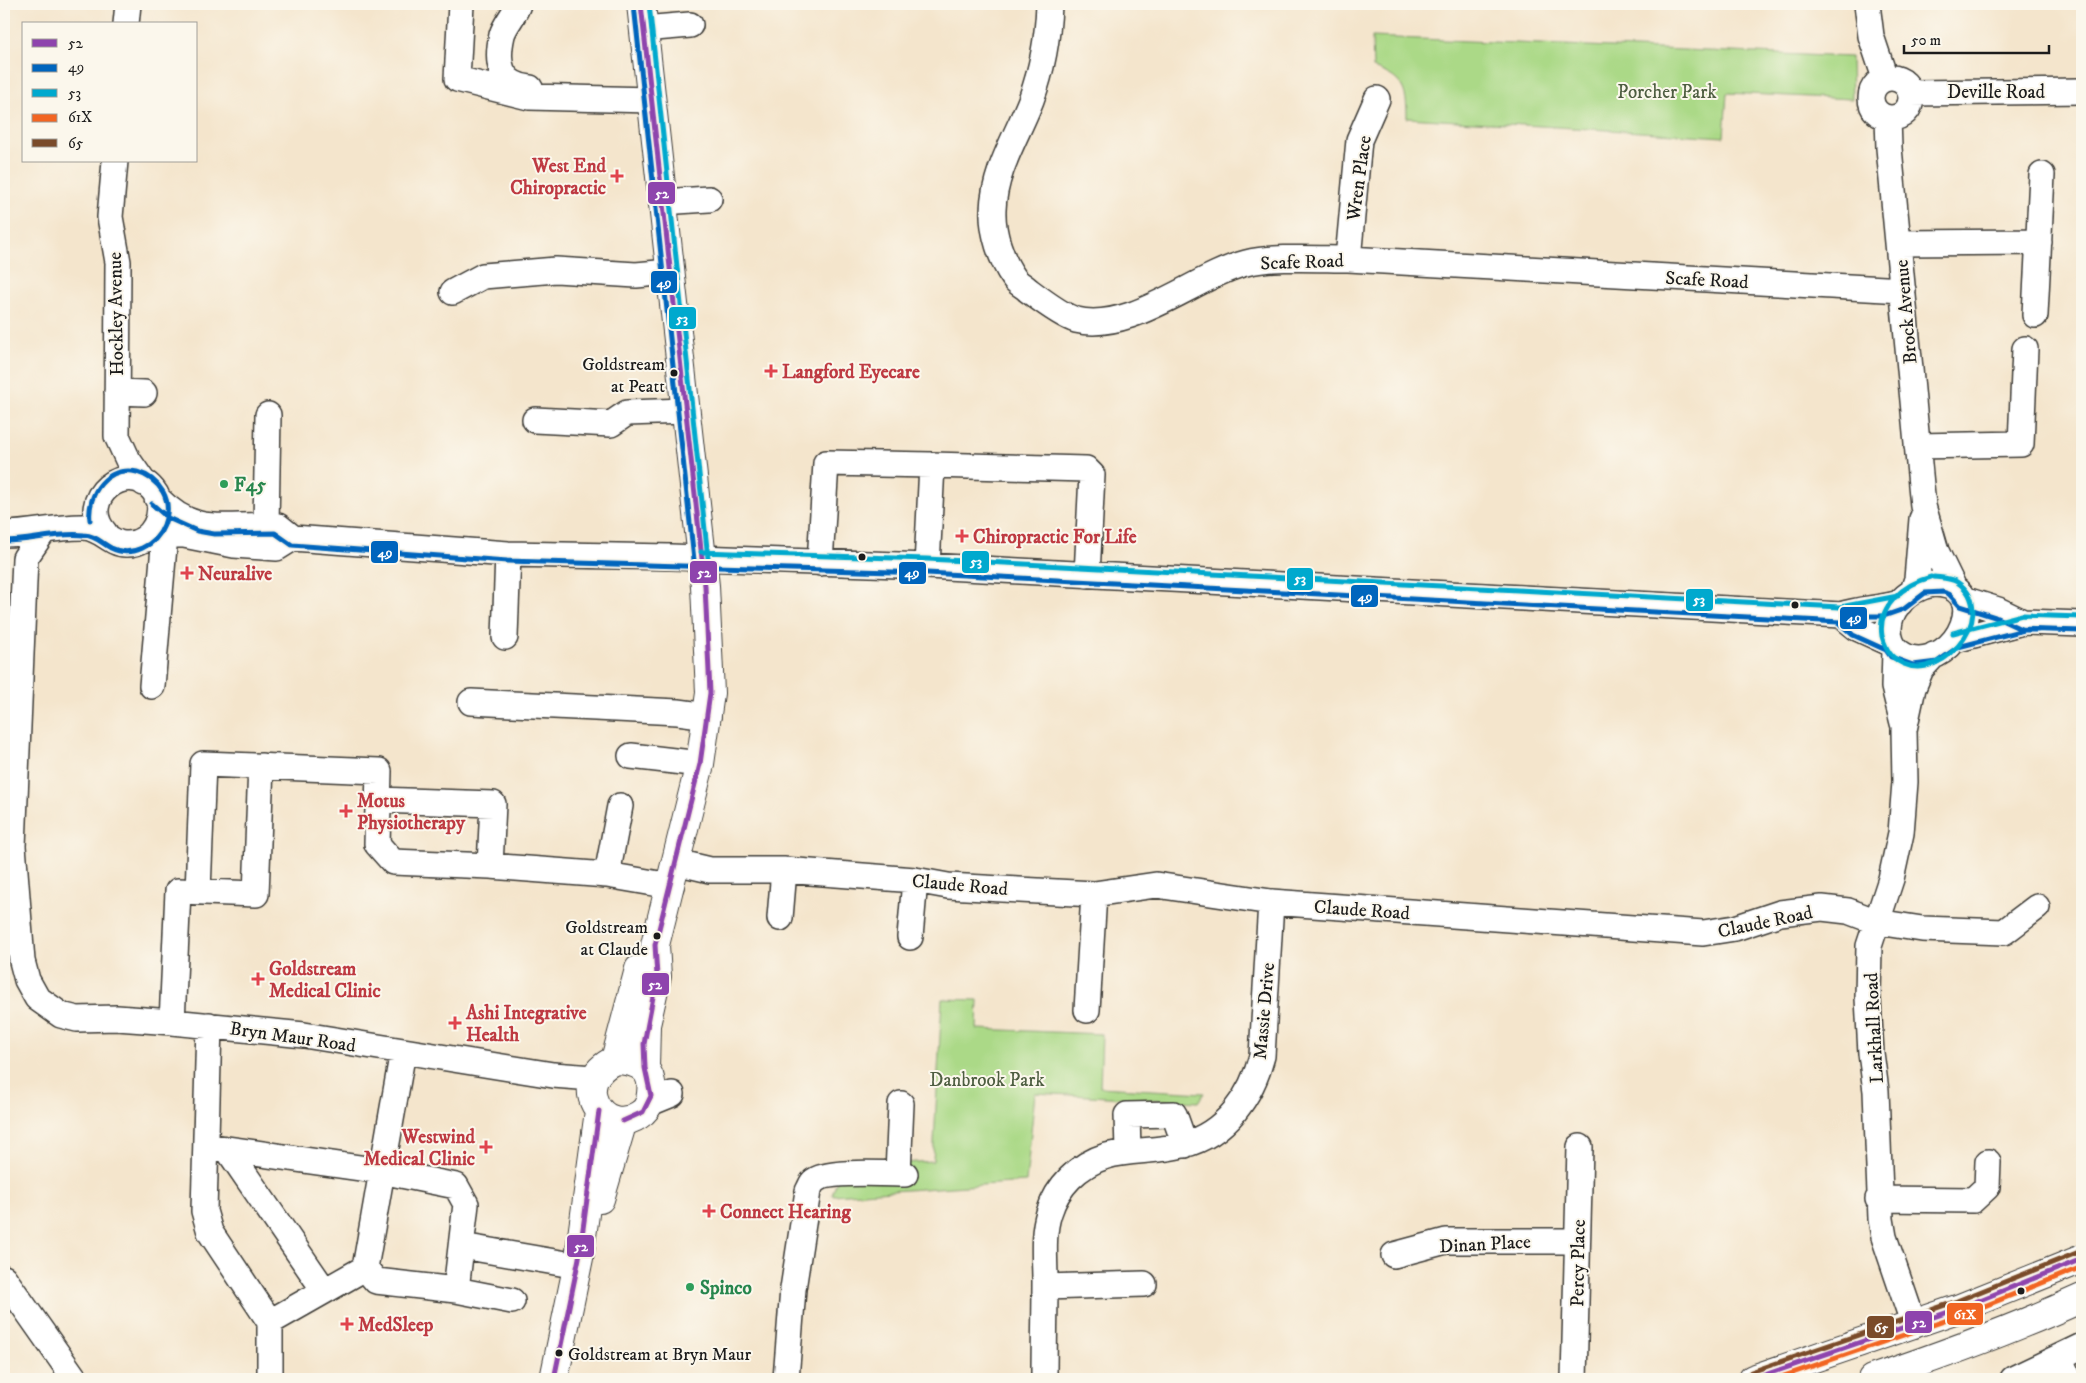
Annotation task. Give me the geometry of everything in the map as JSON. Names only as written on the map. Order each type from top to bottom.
[{"type":"main road","points":[[602,1101],[634,1118],[643,1112],[649,1085],[645,1033],[656,976],[655,945],[700,764],[710,693],[702,558],[642,16]]},
{"type":"main road","points":[[615,1060],[639,969],[655,945]]},
{"type":"main road","points":[[554,1379],[578,1262],[601,1195],[602,1066],[615,1060],[631,1061],[649,1085]]},
{"type":"main road","points":[[1753,1379],[1914,1325],[2082,1259]]},
{"type":"main road","points":[[1872,1379],[1928,1361],[2043,1316],[2082,1298]]},
{"type":"street","points":[[126,22],[128,4]]},
{"type":"street","points":[[460,4],[457,79],[529,97],[604,101],[651,100]]},
{"type":"street","name":"Scafe Road","points":[[1049,4],[1048,31],[1032,98],[997,178],[992,211],[997,243],[1014,279],[1043,301],[1075,320],[1106,322],[1133,314],[1201,281],[1247,263],[1303,259],[1348,259],[1903,290]]},
{"type":"street","points":[[1867,4],[1870,36],[1884,78]]},
{"type":"street","points":[[523,5],[502,34],[500,65],[505,79],[517,87],[583,89],[604,101]]},
{"type":"street","points":[[642,16],[690,25]]},
{"type":"street","points":[[1884,78],[1898,79],[1904,82],[1911,93],[1910,106],[1901,116],[1888,118],[1876,112],[1870,100],[1873,86],[1884,78]]},
{"type":"street","name":"Deville Road","points":[[1911,93],[2082,89]]},
{"type":"street","name":"Wren Place","points":[[1348,259],[1359,140],[1377,99]]},
{"type":"street","name":"Brock Avenue","points":[[1888,118],[1889,148],[1923,506],[1936,551],[1959,593]]},
{"type":"street","name":"Hockley Avenue","points":[[115,162],[110,217],[118,262],[118,436],[128,460],[151,490],[174,514],[204,526],[266,525]]},
{"type":"street","points":[[2035,315],[2042,175]]},
{"type":"street","points":[[662,202],[709,199]]},
{"type":"street","points":[[1898,242],[2038,242]]},
{"type":"street","points":[[453,292],[483,276],[556,270],[636,276],[669,272]]},
{"type":"street","points":[[1917,446],[2021,444],[2025,349]]},
{"type":"street","points":[[117,392],[144,393]]},
{"type":"street","points":[[535,420],[611,424],[627,413],[685,411]]},
{"type":"street","points":[[268,415],[266,525],[278,526],[293,538],[508,554],[702,558],[927,566],[1841,615],[1857,609],[1882,609],[1933,584],[1944,584],[1959,593],[2023,622]]},
{"type":"street","name":"Hockley Avenue","points":[[101,493],[112,447],[118,436]]},
{"type":"street","points":[[820,563],[826,462],[1086,469],[1092,475],[1087,575]]},
{"type":"street","points":[[927,566],[932,465]]},
{"type":"street","points":[[5,530],[62,518],[79,512],[101,493],[123,479],[151,490],[158,523],[150,534],[153,537],[152,686]]},
{"type":"street","points":[[101,493],[96,511],[97,521],[105,533],[119,544],[132,544],[153,537],[184,535],[234,545],[277,548],[293,538]]},
{"type":"street","name":"Brock Avenue","points":[[1906,597],[1917,579],[1923,506]]},
{"type":"street","points":[[5,530],[42,532],[84,528],[105,533]]},
{"type":"street","points":[[5,530],[25,558],[42,532]]},
{"type":"street","points":[[505,637],[508,554]]},
{"type":"street","name":"Bryn Maur Road","points":[[25,558],[13,857],[22,961],[27,980],[37,998],[61,1015],[77,1018],[117,1018],[172,1022],[304,1035],[553,1075],[602,1101]]},
{"type":"street","points":[[1956,640],[1965,620],[1959,593]]},
{"type":"street","points":[[1893,647],[1888,622],[1906,597]]},
{"type":"street","points":[[1841,615],[1856,628],[1913,658],[1934,655],[1956,640],[2023,622],[2082,624]]},
{"type":"street","name":"Larkhall Road","points":[[1893,647],[1894,686],[1904,730],[1905,782],[1901,832],[1891,879],[1869,946],[1868,998],[1871,1053],[1876,1091],[1878,1199],[1884,1237],[1914,1325]]},
{"type":"street","name":"Larkhall Road","points":[[1904,730],[1913,688],[1921,669],[1934,655]]},
{"type":"street","points":[[471,702],[678,712],[708,716]]},
{"type":"street","points":[[631,756],[700,764]]},
{"type":"street","points":[[172,1022],[178,891],[198,892],[256,894],[260,766],[203,764],[198,892]]},
{"type":"street","name":"Claude Road","points":[[260,766],[379,771],[376,844],[393,862],[490,866],[607,875],[674,874],[710,870],[784,870],[915,880],[948,886],[1094,894],[1156,885],[1271,902],[1703,933],[1719,932],[1799,910],[1822,908],[1848,911],[1877,922],[1922,930],[2004,932],[2038,907]]},
{"type":"street","points":[[378,800],[493,804],[490,866]]},
{"type":"street","points":[[607,875],[620,806]]},
{"type":"street","points":[[780,918],[784,870]]},
{"type":"street","points":[[910,937],[915,880]]},
{"type":"street","points":[[1087,1010],[1094,894]]},
{"type":"street","name":"Massie Drive","points":[[1044,1379],[1046,1218],[1057,1195],[1080,1168],[1095,1159],[1118,1158],[1186,1145],[1203,1137],[1233,1114],[1257,1074],[1262,1056],[1271,902]]},
{"type":"street","points":[[210,1025],[217,1148],[204,1212],[210,1232],[270,1322],[270,1379]]},
{"type":"street","points":[[403,1051],[365,1268],[376,1281],[456,1290],[512,1301]]},
{"type":"street","points":[[786,1379],[793,1289],[808,1191],[814,1180],[826,1176],[864,1173],[902,1174],[901,1104]]},
{"type":"street","points":[[1118,1158],[1127,1115],[1174,1114],[1186,1145]]},
{"type":"street","name":"Percy Place","points":[[1574,1379],[1580,1147]]},
{"type":"street","points":[[217,1148],[381,1171],[456,1186],[466,1204],[456,1290]]},
{"type":"street","points":[[217,1148],[324,1290]]},
{"type":"street","points":[[1878,1199],[1973,1200],[1987,1187],[1988,1162]]},
{"type":"street","name":"Dinan Place","points":[[1394,1255],[1446,1241],[1577,1240]]},
{"type":"street","points":[[462,1246],[578,1262]]},
{"type":"street","points":[[270,1322],[365,1268]]},
{"type":"street","points":[[4,1278],[75,1379]]},
{"type":"street","points":[[1045,1287],[1144,1284]]},
{"type":"street","points":[[2013,1379],[2064,1368],[2082,1346]]},
{"type":"green space","name":"Porcher Park","points":[[1372,37],[1851,57],[1852,99],[1727,93],[1724,137],[1407,118],[1406,99],[1401,85],[1391,76],[1373,68]]},
{"type":"green space","name":"Danbrook Park","points":[[942,999],[978,1000],[977,1029],[1102,1034],[1100,1087],[1204,1093],[1198,1102],[1035,1093],[1026,1182],[832,1195],[842,1167],[933,1161]]},
{"type":"transit line","name":"52","points":[[623,1121],[643,1112],[651,1096],[645,1068],[644,1044],[657,976],[655,945],[700,764],[710,693],[705,586],[641,4]]},
{"type":"transit line","name":"53","points":[[649,4],[708,558]]},
{"type":"transit line","name":"49","points":[[634,5],[694,560]]},
{"type":"transit line","name":"49","points":[[4,541],[74,534],[88,535],[119,551],[134,551],[149,544],[160,532],[166,517],[166,500],[158,485],[145,475],[126,471],[117,473],[108,477],[96,492],[90,510],[90,520]]},
{"type":"transit line","name":"49","points":[[152,504],[168,518],[197,531],[214,534],[275,533],[292,545],[507,561],[927,573],[1841,622],[1858,616],[1884,616],[1904,609],[1925,593],[1943,592],[1949,594],[1960,606],[1995,617],[2021,629],[2082,631]]},
{"type":"transit line","name":"53","points":[[701,552],[927,559],[1840,607],[1898,596]]},
{"type":"transit line","name":"53","points":[[1931,577],[1921,580],[1903,591],[1888,606],[1884,615],[1882,636],[1888,651],[1892,656],[1909,666],[1926,666],[1943,659],[1958,646],[1968,630],[1973,613],[1970,596],[1957,582],[1946,578],[1934,577]]},
{"type":"transit line","name":"53","points":[[1953,633],[2022,615],[2082,617]]},
{"type":"transit line","name":"49","points":[[1820,621],[1838,622],[1853,635],[1886,650],[1891,657],[1913,665],[1937,662],[1958,647],[2024,630],[2038,630]]},
{"type":"transit line","name":"52","points":[[554,1379],[579,1258],[599,1111]]},
{"type":"transit line","name":"65","points":[[1751,1372],[1957,1301],[2079,1252]]},
{"type":"transit line","name":"52","points":[[1753,1379],[1960,1308],[2082,1259]]},
{"type":"transit line","name":"61X","points":[[1775,1379],[1962,1315],[2082,1267]]},
{"type":"place","name":"West End Chiropractic","points":[[617,176]]},
{"type":"place","name":"Langford Eyecare","points":[[771,371]]},
{"type":"place","name":"Goldstream at Peatt","points":[[674,373]]},
{"type":"place","name":"F45","points":[[224,484]]},
{"type":"place","name":"Chiropractic For Life","points":[[962,536]]},
{"type":"place","name":"Neuralive","points":[[187,573]]},
{"type":"place","name":"Motus Physiotherapy","points":[[346,811]]},
{"type":"place","name":"Goldstream at Claude","points":[[657,936]]},
{"type":"place","name":"Goldstream Medical Clinic","points":[[258,979]]},
{"type":"place","name":"Ashi Integrative Health","points":[[455,1023]]},
{"type":"place","name":"Westwind Medical Clinic","points":[[486,1147]]},
{"type":"place","name":"Connect Hearing","points":[[709,1211]]},
{"type":"place","name":"Spinco","points":[[690,1287]]},
{"type":"place","name":"MedSleep","points":[[347,1324]]},
{"type":"place","name":"Goldstream at Bryn Maur","points":[[559,1353]]}]
